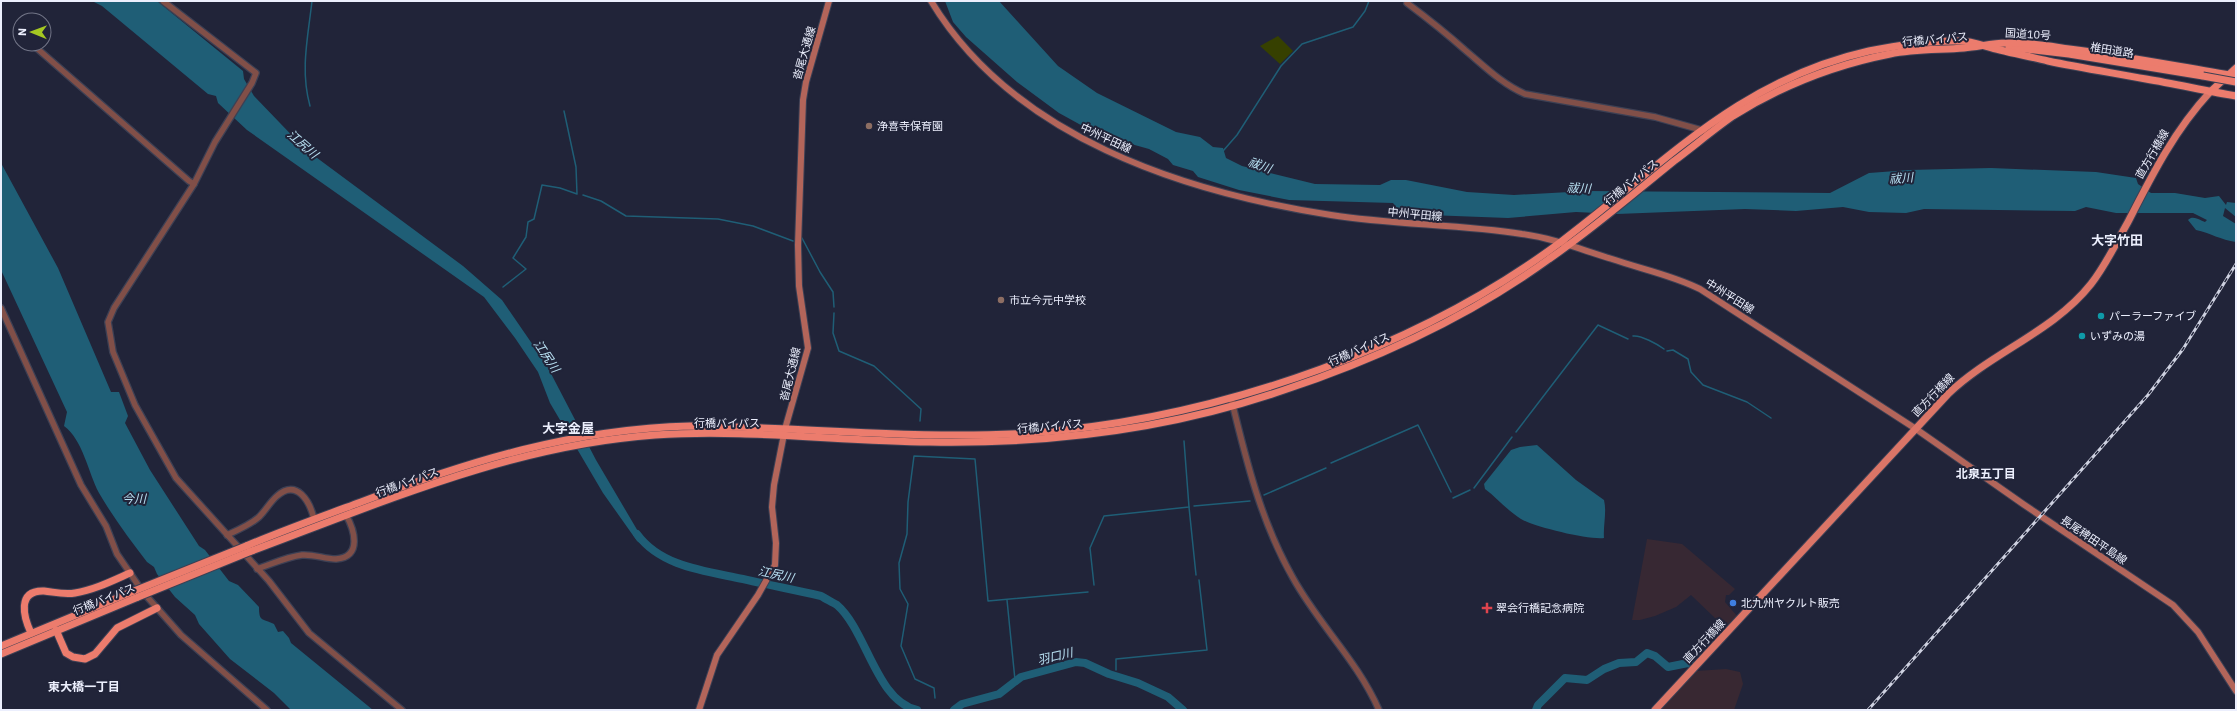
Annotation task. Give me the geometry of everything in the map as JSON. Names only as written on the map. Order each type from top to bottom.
[{"type":"highway","name":"行橋バイパス","points":[[1,646],[247,549],[314,519],[476,461],[663,427],[784,432],[923,435],[1032,433],[1134,420],[1231,398],[1322,369],[1383,344],[1430,321],[1489,288],[1560,242],[1700,130],[1738,104],[1805,70],[1850,55],[1890,46],[1935,41],[1964,41],[1983,46]]},
{"type":"highway","name":"国道10号","points":[[1983,46],[2003,42],[2030,44],[2125,56],[2236,76]]},
{"type":"highway","name":"行橋バイパス","points":[[784,432],[926,442],[1030,440],[1109,431],[1177,419],[1233,406],[1330,374],[1418,335],[1493,296],[1551,258],[1582,235],[1732,117],[1782,90],[1841,66],[1909,51],[1983,46]]},
{"type":"highway","name":"国道10号","points":[[1983,46],[2070,66],[2236,96]]},
{"type":"highway","name":"椎田道路","points":[[1983,46],[2062,53],[2236,82]]},
{"type":"highway","points":[[2210,92],[2236,68]]},
{"type":"highway","name":"行橋バイパス","points":[[247,549],[462,474],[566,444]]},
{"type":"highway","points":[[31,633],[23,612],[25,602],[33,594],[42,591],[67,594],[85,591],[130,573]]},
{"type":"highway","name":"行橋バイパス","points":[[1,654],[136,594]]},
{"type":"highway","points":[[56,630],[66,653],[73,658],[85,659],[95,654],[109,635],[121,625],[157,608]]},
{"type":"main road","name":"沓尾大通線","points":[[699,710],[718,655],[772,573],[776,559],[772,507],[774,485],[784,432],[808,348],[799,286],[798,245],[804,87],[829,1]]},
{"type":"main road","name":"中州平田線","points":[[931,1],[947,28],[978,62],[1011,90],[1047,118],[1082,140],[1127,160],[1231,194],[1324,214],[1386,222],[1521,234],[1560,242],[1672,278],[1700,289],[1916,429]]},
{"type":"main road","name":"直方行橋線","points":[[1655,710],[1961,382],[2044,327],[2070,307],[2092,283],[2107,261],[2153,174],[2186,118],[2210,92]]},
{"type":"main road","name":"長尾稗田平島線","points":[[1916,429],[2172,605],[2198,632],[2236,691]]},
{"type":"street","points":[[163,1],[256,73],[228,120],[194,184],[114,308],[108,322],[108,335],[113,352],[135,405],[176,478],[257,569],[309,633],[402,710]]},
{"type":"street","points":[[1407,3],[1432,21],[1497,78],[1512,88],[1525,94],[1655,117],[1711,132]]},
{"type":"street","points":[[41,52],[188,181],[194,184]]},
{"type":"street","points":[[1,308],[81,485],[106,526],[114,548],[130,573],[157,608],[181,635],[267,710]]},
{"type":"street","points":[[1231,398],[1255,489],[1277,548],[1292,578],[1310,607],[1354,664],[1369,688],[1379,710]]},
{"type":"street","points":[[227,535],[250,523],[266,510],[279,494],[290,491],[296,491],[306,497],[314,519]]},
{"type":"street","points":[[257,569],[293,556],[316,555],[335,559],[346,555],[352,548],[355,537],[346,515]]},
{"type":"shaded area","points":[[1647,539],[1682,544],[1735,589],[1729,595],[1726,595],[1725,602],[1737,616],[1728,625],[1715,618],[1691,595],[1676,607],[1655,616],[1640,620],[1632,620]]},
{"type":"shaded area","points":[[1726,669],[1740,672],[1743,684],[1734,710],[1661,710],[1696,671]]},
{"type":"green space","points":[[1278,36],[1293,51],[1280,64],[1260,46]]},
{"type":"water","points":[[92,1],[157,1],[243,71],[244,79],[254,96],[305,149],[463,266],[502,300],[546,364],[596,460],[649,550],[637,541],[603,493],[550,403],[538,372],[515,338],[484,297],[247,130],[218,103],[216,96],[208,94],[102,6]]},
{"type":"water","name":"祓川","points":[[945,1],[999,1],[1058,66],[1097,93],[1176,132],[1200,137],[1213,147],[1223,148],[1226,158],[1242,166],[1315,184],[1380,185],[1391,180],[1406,180],[1467,192],[1514,195],[1588,191],[1830,193],[1869,173],[1909,170],[1991,168],[2096,172],[2136,178],[2138,184],[2151,193],[2175,193],[2205,198],[2219,196],[2226,205],[2227,202],[2236,203],[2236,217],[2225,208],[2223,216],[2236,224],[2236,242],[2225,240],[2196,230],[2188,220],[2194,218],[2205,222],[2207,220],[2193,213],[2116,213],[2086,207],[2075,211],[1924,209],[1906,213],[1869,212],[1843,207],[1796,211],[1745,209],[1617,214],[1576,212],[1508,218],[1402,214],[1393,203],[1289,200],[1239,190],[1198,177],[1193,171],[1173,165],[1168,159],[1149,149],[1099,135],[1059,113],[1017,82],[966,37],[953,22]]},
{"type":"water","name":"今川","points":[[1,163],[58,268],[111,392],[119,392],[128,416],[125,423],[150,470],[199,546],[205,550],[229,581],[238,585],[259,607],[262,619],[274,624],[278,632],[283,631],[291,643],[373,710],[291,710],[274,693],[230,659],[199,624],[195,615],[175,597],[157,574],[154,567],[147,562],[116,520],[95,485],[81,448],[71,432],[64,426],[67,412],[1,270]]},
{"type":"water","points":[[1537,445],[1576,480],[1604,500],[1604,538],[1574,535],[1528,522],[1521,519],[1485,489],[1484,484],[1511,450],[1520,447]]},
{"type":"waterway","points":[[310,106],[307,93],[305,66],[312,1]]},
{"type":"waterway","points":[[1223,151],[1237,135],[1281,66],[1302,44],[1353,27],[1365,11],[1369,1]]},
{"type":"waterway","points":[[503,287],[526,269],[513,258],[526,237],[528,222],[534,219],[542,185],[560,188],[577,194],[576,167],[564,111]]},
{"type":"waterway","points":[[583,195],[601,201],[626,216],[718,219],[753,226],[793,241]]},
{"type":"waterway","points":[[802,238],[820,272],[833,292],[834,307]]},
{"type":"waterway","points":[[834,313],[833,333],[839,351],[874,366],[921,409],[920,421]]},
{"type":"waterway","points":[[1516,432],[1598,325],[1628,339]]},
{"type":"waterway","points":[[1633,336],[1644,338],[1664,349]]},
{"type":"waterway","points":[[1667,351],[1673,350],[1688,359],[1691,372],[1703,385],[1747,402],[1771,418]]},
{"type":"waterway","points":[[1331,463],[1418,425],[1451,492]]},
{"type":"waterway","points":[[1474,488],[1512,437]]},
{"type":"waterway","points":[[1094,585],[1090,548],[1104,516],[1189,507],[1184,441]]},
{"type":"waterway","points":[[935,698],[934,688],[915,679],[901,646],[908,604],[900,589],[899,563],[907,534],[908,502],[914,456],[975,459],[988,601],[1088,592]]},
{"type":"waterway","points":[[1264,495],[1326,468]]},
{"type":"waterway","points":[[1453,498],[1470,490]]},
{"type":"waterway","points":[[1194,506],[1250,501]]},
{"type":"waterway","points":[[1189,507],[1196,575]]},
{"type":"waterway","name":"江尻川","points":[[637,534],[658,554],[685,566],[821,596],[837,605],[856,631],[882,680],[891,693],[903,704],[917,710]]},
{"type":"waterway","points":[[1116,670],[1116,659],[1207,650],[1199,580]]},
{"type":"waterway","points":[[1007,600],[1015,680]]},
{"type":"waterway","name":"羽口川","points":[[1536,710],[1538,705],[1565,678],[1587,680],[1604,669],[1619,663],[1636,662],[1647,653],[1655,656],[1668,667],[1688,663],[1692,665]]},
{"type":"waterway","name":"羽口川","points":[[954,710],[962,704],[999,694],[1021,677],[1076,662],[1085,663],[1109,674],[1138,683],[1168,697],[1183,710]]},
{"type":"railway","points":[[1868,710],[2148,395],[2183,349],[2236,264]]},
{"type":"place","name":"浄喜寺保育園","points":[[869,126]]},
{"type":"place","name":"市立今元中学校","points":[[1001,300]]},
{"type":"place","name":"パーラーファイブ","points":[[2101,316]]},
{"type":"place","name":"いずみの湯","points":[[2082,336]]},
{"type":"place","name":"北九州ヤクルト販売","points":[[1733,603]]},
{"type":"place","name":"翠会行橋記念病院","points":[[1487,608]]},
{"type":"district","name":"大字竹田","points":[[2117,240]]},
{"type":"district","name":"大字金屋","points":[[568,428]]},
{"type":"district","name":"北泉五丁目","points":[[1986,473]]},
{"type":"district","name":"東大橋一丁目","points":[[84,686]]}]
